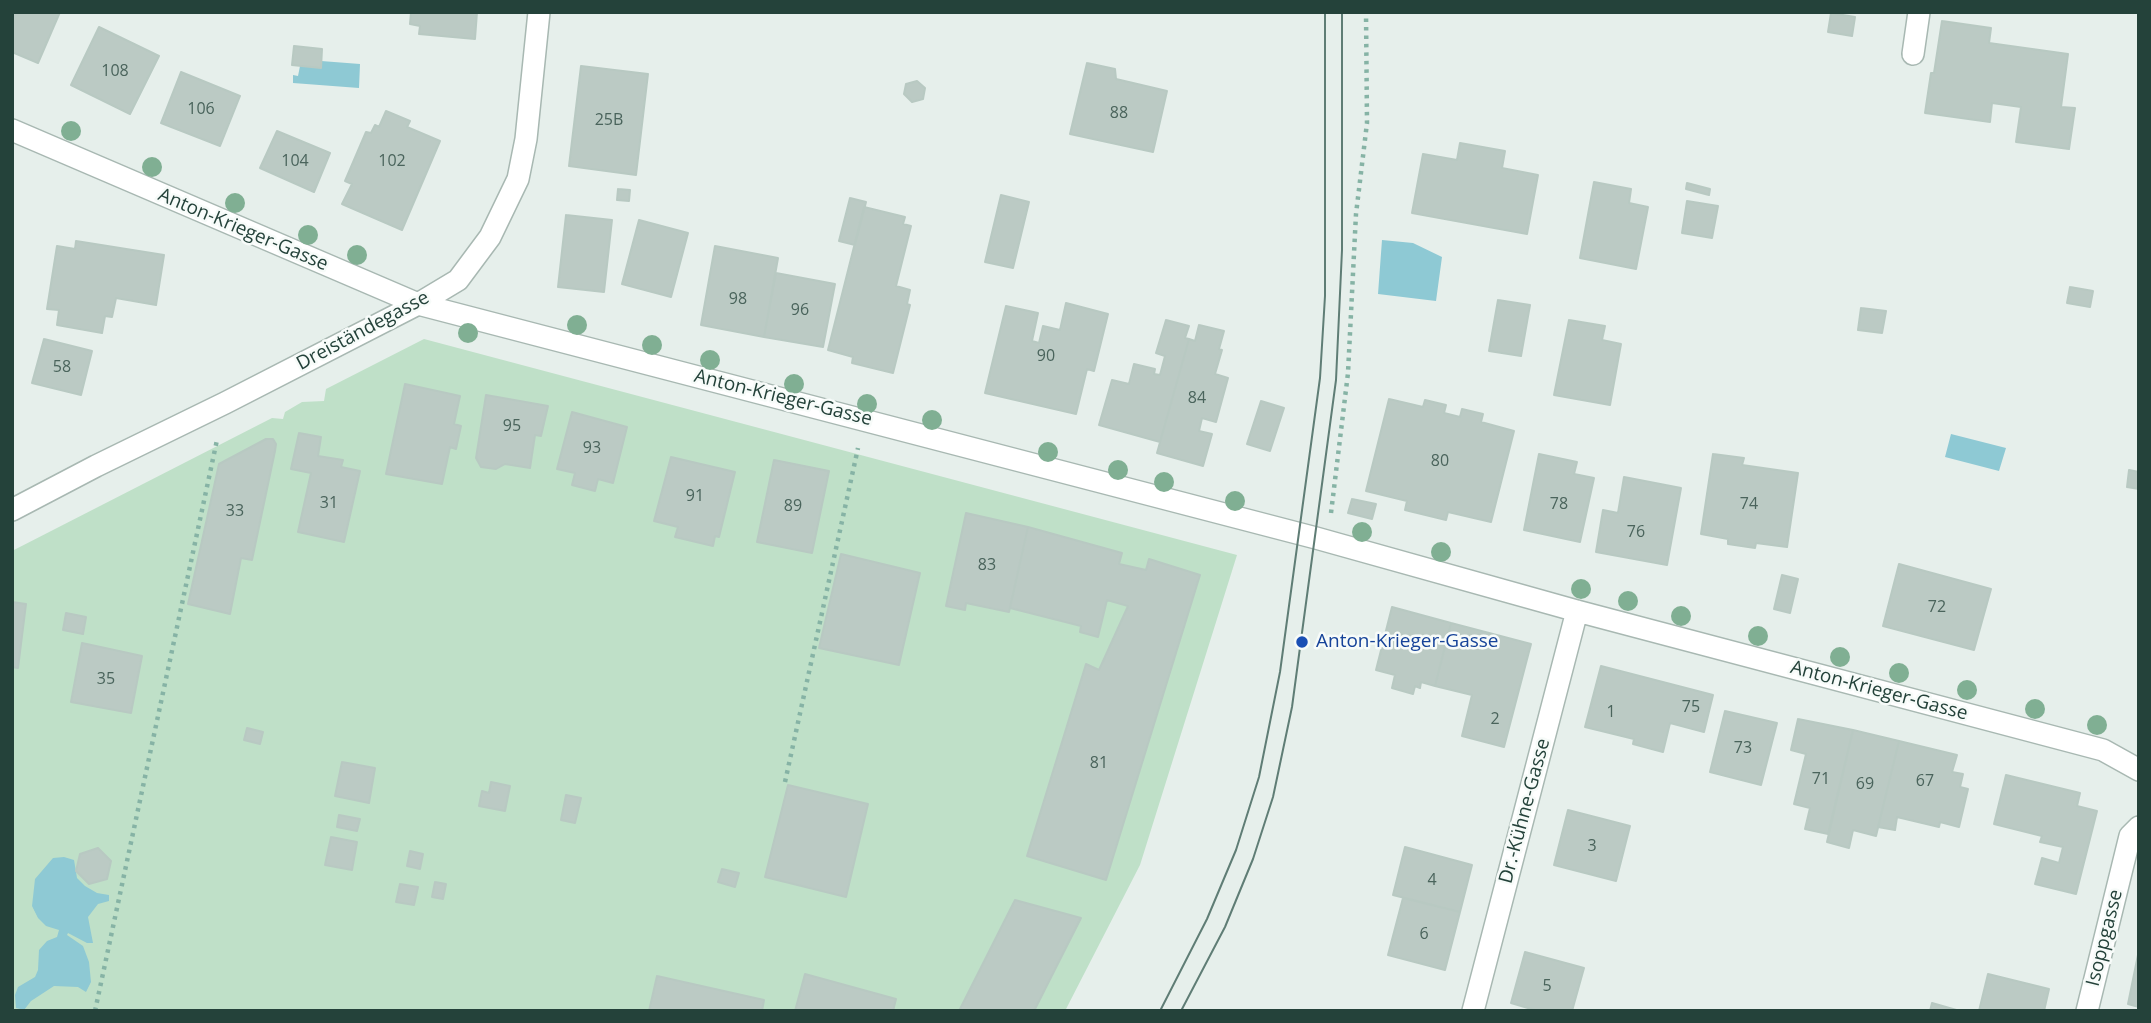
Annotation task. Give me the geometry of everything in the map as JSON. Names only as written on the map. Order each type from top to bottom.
[{"type":"street","name":"Dreiständegasse","points":[[12,510],[418,304],[458,279],[490,237],[519,180],[526,139],[539,12]]},
{"type":"street","points":[[1913,54],[1919,12]]},
{"type":"street","name":"Anton-Krieger-Gasse","points":[[12,130],[418,304],[1328,541],[1577,611],[2103,750],[2139,770]]},
{"type":"street","name":"Dr.-Kühne-Gasse","points":[[1473,1011],[1577,611]]},
{"type":"street","name":"Isoppgasse","points":[[2088,1011],[2130,836],[2139,827]]},
{"type":"path","points":[[1328,541],[1348,373],[1356,214],[1367,123],[1366,12]]},
{"type":"path","points":[[95,1011],[225,403]]},
{"type":"path","points":[[785,782],[864,419]]},
{"type":"green space","points":[[424,339],[1237,555],[1140,865],[1065,1011],[12,1011],[12,551],[272,418],[283,419],[285,412],[302,402],[324,401],[326,389]]},
{"type":"water","points":[[321,61],[360,64],[359,88],[293,83],[293,75],[298,76],[300,66],[320,68]]},
{"type":"water","points":[[1382,240],[1413,243],[1442,257],[1436,301],[1378,294]]},
{"type":"water","points":[[1951,434],[2006,448],[1999,471],[1945,457]]},
{"type":"water","points":[[53,858],[74,860],[77,878],[85,886],[97,893],[109,895],[109,901],[98,904],[88,917],[93,943],[87,943],[68,933],[67,935],[83,946],[89,962],[91,982],[86,992],[78,987],[54,986],[31,1001],[24,1010],[16,1008],[15,995],[18,987],[35,977],[39,950],[47,941],[57,937],[59,930],[46,926],[32,906],[35,879]]},
{"type":"building","points":[[12,12],[60,12],[38,63],[12,52]]},
{"type":"building","points":[[411,12],[477,12],[475,39],[419,34],[420,26],[410,24]]},
{"type":"building","points":[[1831,13],[1855,17],[1852,36],[1828,32]]},
{"type":"building","points":[[1942,21],[1991,28],[1989,43],[2068,54],[2061,107],[2075,108],[2069,149],[2016,142],[2021,107],[1992,103],[1990,122],[1925,113]]},
{"type":"building","points":[[99,27],[159,56],[130,114],[71,85]]},
{"type":"building","points":[[294,46],[322,49],[321,68],[292,65]]},
{"type":"building","points":[[1087,63],[1115,69],[1116,79],[1167,91],[1153,152],[1070,134]]},
{"type":"building","points":[[581,66],[648,74],[636,175],[569,166]]},
{"type":"building","points":[[181,72],[240,96],[220,146],[161,123]]},
{"type":"building","points":[[917,81],[925,88],[923,99],[912,102],[904,94],[906,84]]},
{"type":"building","points":[[386,111],[410,121],[407,127],[440,141],[402,230],[342,204],[352,184],[345,181],[366,132],[371,133],[375,125],[379,127]]},
{"type":"building","points":[[277,131],[330,153],[314,192],[260,168]]},
{"type":"building","points":[[1460,143],[1505,151],[1502,168],[1538,175],[1527,234],[1412,213],[1423,154],[1457,160]]},
{"type":"building","points":[[1594,182],[1631,189],[1629,203],[1648,207],[1636,269],[1580,258]]},
{"type":"building","points":[[1687,183],[1710,189],[1709,195],[1686,189]]},
{"type":"building","points":[[618,189],[630,190],[629,201],[617,200]]},
{"type":"building","points":[[1001,195],[1029,202],[1013,268],[985,262]]},
{"type":"building","points":[[850,198],[866,202],[855,245],[839,241]]},
{"type":"building","points":[[1687,201],[1718,206],[1712,238],[1682,233]]},
{"type":"building","points":[[864,207],[905,217],[903,224],[911,226],[896,286],[910,290],[907,304],[910,305],[893,373],[852,363],[853,357],[828,350]]},
{"type":"building","points":[[566,215],[612,220],[604,292],[558,287]]},
{"type":"building","points":[[639,220],[688,233],[671,297],[622,284]]},
{"type":"building","points":[[76,241],[164,255],[156,305],[116,298],[112,317],[105,316],[102,333],[57,325],[59,310],[47,309],[57,246],[75,249]]},
{"type":"building","points":[[715,246],[778,258],[764,337],[701,325]]},
{"type":"building","points":[[776,273],[835,284],[823,347],[764,337]]},
{"type":"building","points":[[2070,287],[2093,291],[2090,307],[2067,303]]},
{"type":"building","points":[[1498,300],[1530,305],[1521,356],[1489,351]]},
{"type":"building","points":[[1066,303],[1108,314],[1094,371],[1087,369],[1076,414],[985,393],[1006,306],[1038,313],[1032,341],[1039,343],[1043,326],[1060,330]]},
{"type":"building","points":[[1861,308],[1886,311],[1882,333],[1858,330]]},
{"type":"building","points":[[1166,320],[1189,326],[1185,338],[1189,339],[1160,442],[1099,425],[1112,380],[1129,384],[1134,364],[1155,369],[1154,374],[1160,375],[1165,356],[1156,353]]},
{"type":"building","points":[[1569,320],[1605,326],[1602,340],[1621,344],[1610,405],[1554,395]]},
{"type":"building","points":[[1199,325],[1224,331],[1215,374],[1228,378],[1216,422],[1202,418],[1199,431],[1212,434],[1203,466],[1157,453],[1189,339],[1195,341]]},
{"type":"building","points":[[44,339],[92,351],[81,395],[32,383]]},
{"type":"building","points":[[405,384],[460,396],[454,424],[461,426],[456,449],[450,447],[442,484],[386,474]]},
{"type":"building","points":[[486,395],[548,406],[541,436],[535,435],[530,468],[505,464],[496,469],[481,467],[476,458]]},
{"type":"building","points":[[1389,399],[1423,407],[1425,400],[1446,405],[1444,413],[1460,417],[1462,409],[1483,414],[1481,422],[1514,431],[1491,522],[1448,512],[1446,520],[1405,510],[1407,501],[1366,491]]},
{"type":"building","points":[[1261,401],[1284,408],[1270,451],[1247,444]]},
{"type":"building","points":[[572,412],[627,427],[613,483],[598,479],[595,491],[572,485],[575,473],[557,469]]},
{"type":"building","points":[[299,433],[321,437],[318,456],[343,460],[341,467],[360,471],[344,542],[298,532],[311,473],[291,469]]},
{"type":"building","points":[[266,439],[273,439],[276,444],[275,451],[252,560],[241,558],[230,614],[188,604],[219,464]]},
{"type":"building","points":[[1539,454],[1577,462],[1574,474],[1594,478],[1580,542],[1524,530]]},
{"type":"building","points":[[1713,454],[1744,458],[1742,465],[1798,473],[1787,547],[1756,543],[1755,548],[1728,544],[1728,539],[1701,534]]},
{"type":"building","points":[[671,457],[735,472],[719,537],[715,536],[713,546],[675,537],[678,527],[654,521]]},
{"type":"building","points":[[774,460],[829,471],[812,553],[757,542]]},
{"type":"building","points":[[2129,470],[2139,472],[2139,489],[2127,487]]},
{"type":"building","points":[[1624,477],[1681,488],[1667,565],[1596,552],[1603,510],[1618,513]]},
{"type":"building","points":[[1352,499],[1376,504],[1372,519],[1348,513]]},
{"type":"building","points":[[966,513],[1028,527],[1009,612],[966,603],[965,610],[946,606]]},
{"type":"building","points":[[1028,527],[1122,553],[1119,564],[1146,570],[1149,559],[1200,575],[1106,880],[1027,856],[1086,664],[1099,670],[1128,606],[1107,600],[1098,637],[1080,632],[1081,626],[1010,608]]},
{"type":"building","points":[[841,554],[920,573],[899,665],[819,648]]},
{"type":"building","points":[[1899,564],[1991,589],[1974,650],[1883,626]]},
{"type":"building","points":[[1782,575],[1798,579],[1790,613],[1774,609]]},
{"type":"building","points":[[12,602],[26,604],[18,668],[12,667]]},
{"type":"building","points":[[1392,607],[1451,623],[1435,686],[1421,682],[1420,688],[1415,686],[1413,694],[1392,688],[1395,675],[1376,670]]},
{"type":"building","points":[[66,613],[86,617],[83,634],[63,630]]},
{"type":"building","points":[[1451,623],[1531,644],[1504,747],[1462,736],[1472,695],[1435,686]]},
{"type":"building","points":[[82,643],[142,656],[131,713],[71,702]]},
{"type":"building","points":[[1601,666],[1713,695],[1704,732],[1670,723],[1663,752],[1633,744],[1634,739],[1585,727]]},
{"type":"building","points":[[1725,711],[1777,723],[1761,785],[1710,772]]},
{"type":"building","points":[[1798,719],[1853,730],[1828,834],[1805,829],[1810,808],[1794,804],[1806,754],[1791,750]]},
{"type":"building","points":[[247,728],[263,732],[260,744],[244,740]]},
{"type":"building","points":[[1853,730],[1899,741],[1876,836],[1853,830],[1849,848],[1827,842]]},
{"type":"building","points":[[1899,741],[1957,755],[1952,772],[1963,774],[1960,787],[1968,789],[1959,827],[1940,822],[1939,827],[1897,817],[1895,830],[1878,827]]},
{"type":"building","points":[[342,762],[375,768],[369,803],[335,796]]},
{"type":"building","points":[[2006,775],[2080,793],[2077,806],[2097,811],[2076,894],[2035,884],[2042,858],[2059,863],[2063,847],[2040,842],[2042,836],[1994,824]]},
{"type":"building","points":[[491,782],[510,786],[505,811],[479,806],[482,791],[489,793]]},
{"type":"building","points":[[788,785],[868,804],[846,897],[765,877]]},
{"type":"building","points":[[566,795],[581,798],[575,823],[561,820]]},
{"type":"building","points":[[1568,810],[1630,826],[1616,881],[1554,865]]},
{"type":"building","points":[[339,815],[360,819],[357,831],[337,827]]},
{"type":"building","points":[[331,837],[357,842],[352,870],[325,865]]},
{"type":"building","points":[[1405,847],[1472,865],[1460,912],[1393,895]]},
{"type":"building","points":[[98,848],[111,861],[107,879],[89,884],[76,871],[80,854]]},
{"type":"building","points":[[410,851],[423,854],[420,869],[407,866]]},
{"type":"building","points":[[722,869],[739,873],[735,887],[718,882]]},
{"type":"building","points":[[435,882],[446,884],[443,899],[432,897]]},
{"type":"building","points":[[400,884],[418,887],[414,905],[396,902]]},
{"type":"building","points":[[1403,898],[1460,912],[1445,970],[1388,955]]},
{"type":"building","points":[[1015,900],[1081,918],[1034,1011],[959,1011]]},
{"type":"building","points":[[2139,950],[2139,1007],[2128,1004]]},
{"type":"building","points":[[1525,952],[1584,968],[1572,1011],[1538,1011],[1511,1003]]},
{"type":"building","points":[[805,974],[896,999],[893,1011],[795,1011]]},
{"type":"building","points":[[1988,974],[2049,989],[2044,1011],[1979,1011]]},
{"type":"building","points":[[657,976],[764,1000],[762,1011],[649,1011]]},
{"type":"building","points":[[1932,1003],[1960,1011],[1930,1011]]},
{"type":"tram line","points":[[1160,1011],[1207,919],[1236,850],[1259,777],[1280,672],[1320,378],[1325,296],[1325,12]]},
{"type":"tram line","points":[[1181,1011],[1225,927],[1253,859],[1273,797],[1292,707],[1336,380],[1342,250],[1342,12]]},
{"type":"place","name":"Anton-Krieger-Gasse","points":[[1302,642]]}]
